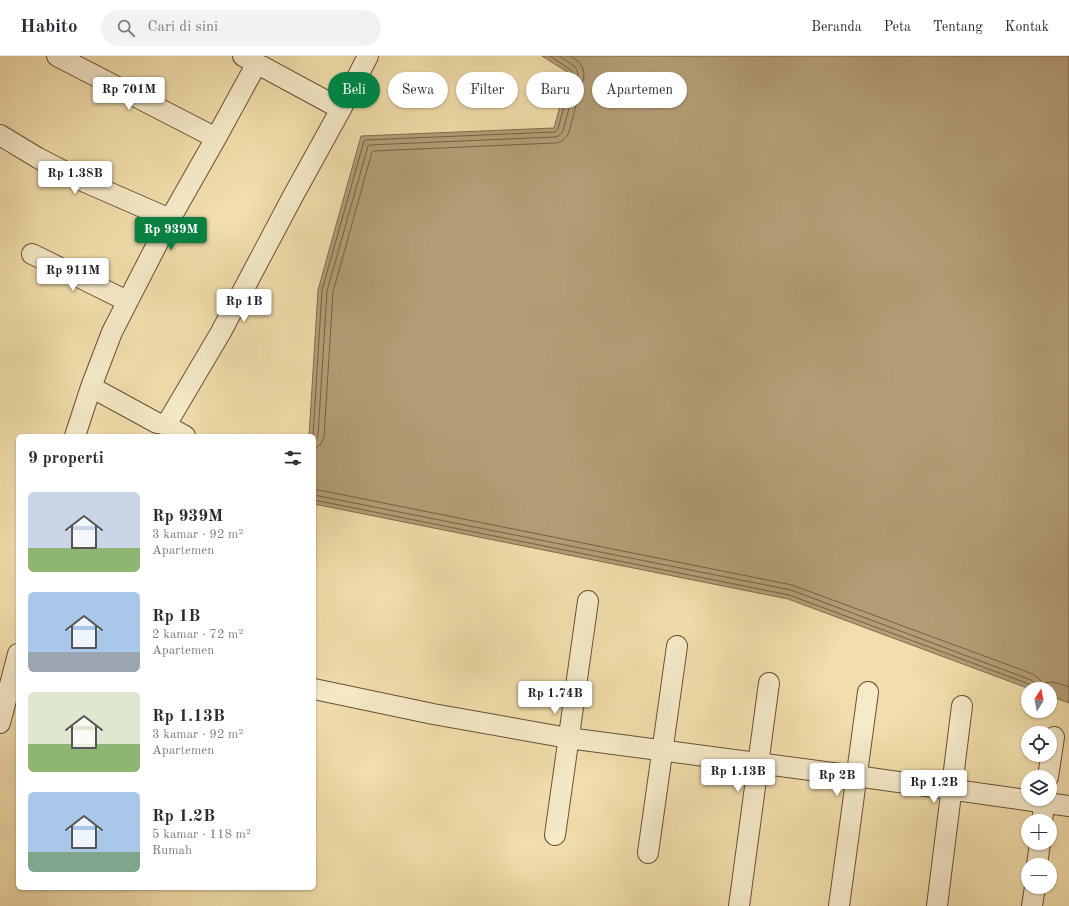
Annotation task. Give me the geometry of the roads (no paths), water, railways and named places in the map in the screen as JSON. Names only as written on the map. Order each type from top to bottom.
[{"type":"street","points":[[57,56],[216,138]]},
{"type":"street","points":[[163,424],[169,420],[221,332],[368,56]]},
{"type":"street","points":[[76,434],[91,387],[112,332],[170,219],[216,138],[250,60],[341,109]]},
{"type":"street","points":[[0,135],[38,158],[85,182],[170,219]]},
{"type":"street","points":[[32,254],[127,301]]},
{"type":"street","points":[[91,387],[157,423],[163,424],[181,434]]},
{"type":"street","points":[[555,835],[588,601]]},
{"type":"street","points":[[648,853],[677,646]]},
{"type":"street","points":[[0,723],[16,662]]},
{"type":"street","points":[[740,906],[769,683]]},
{"type":"street","points":[[316,689],[432,714],[568,738],[951,789],[1044,808],[1069,806]]},
{"type":"street","points":[[839,906],[868,692]]},
{"type":"street","points":[[937,906],[962,706]]},
{"type":"street","points":[[1032,906],[1034,894]]},
{"type":"water","points":[[542,56],[1069,56],[1069,703],[1057,699],[1057,682],[1021,682],[1021,686],[788,599],[316,504],[316,434],[309,434],[318,290],[361,136],[554,128],[559,108],[584,108],[584,72],[567,72]]}]
